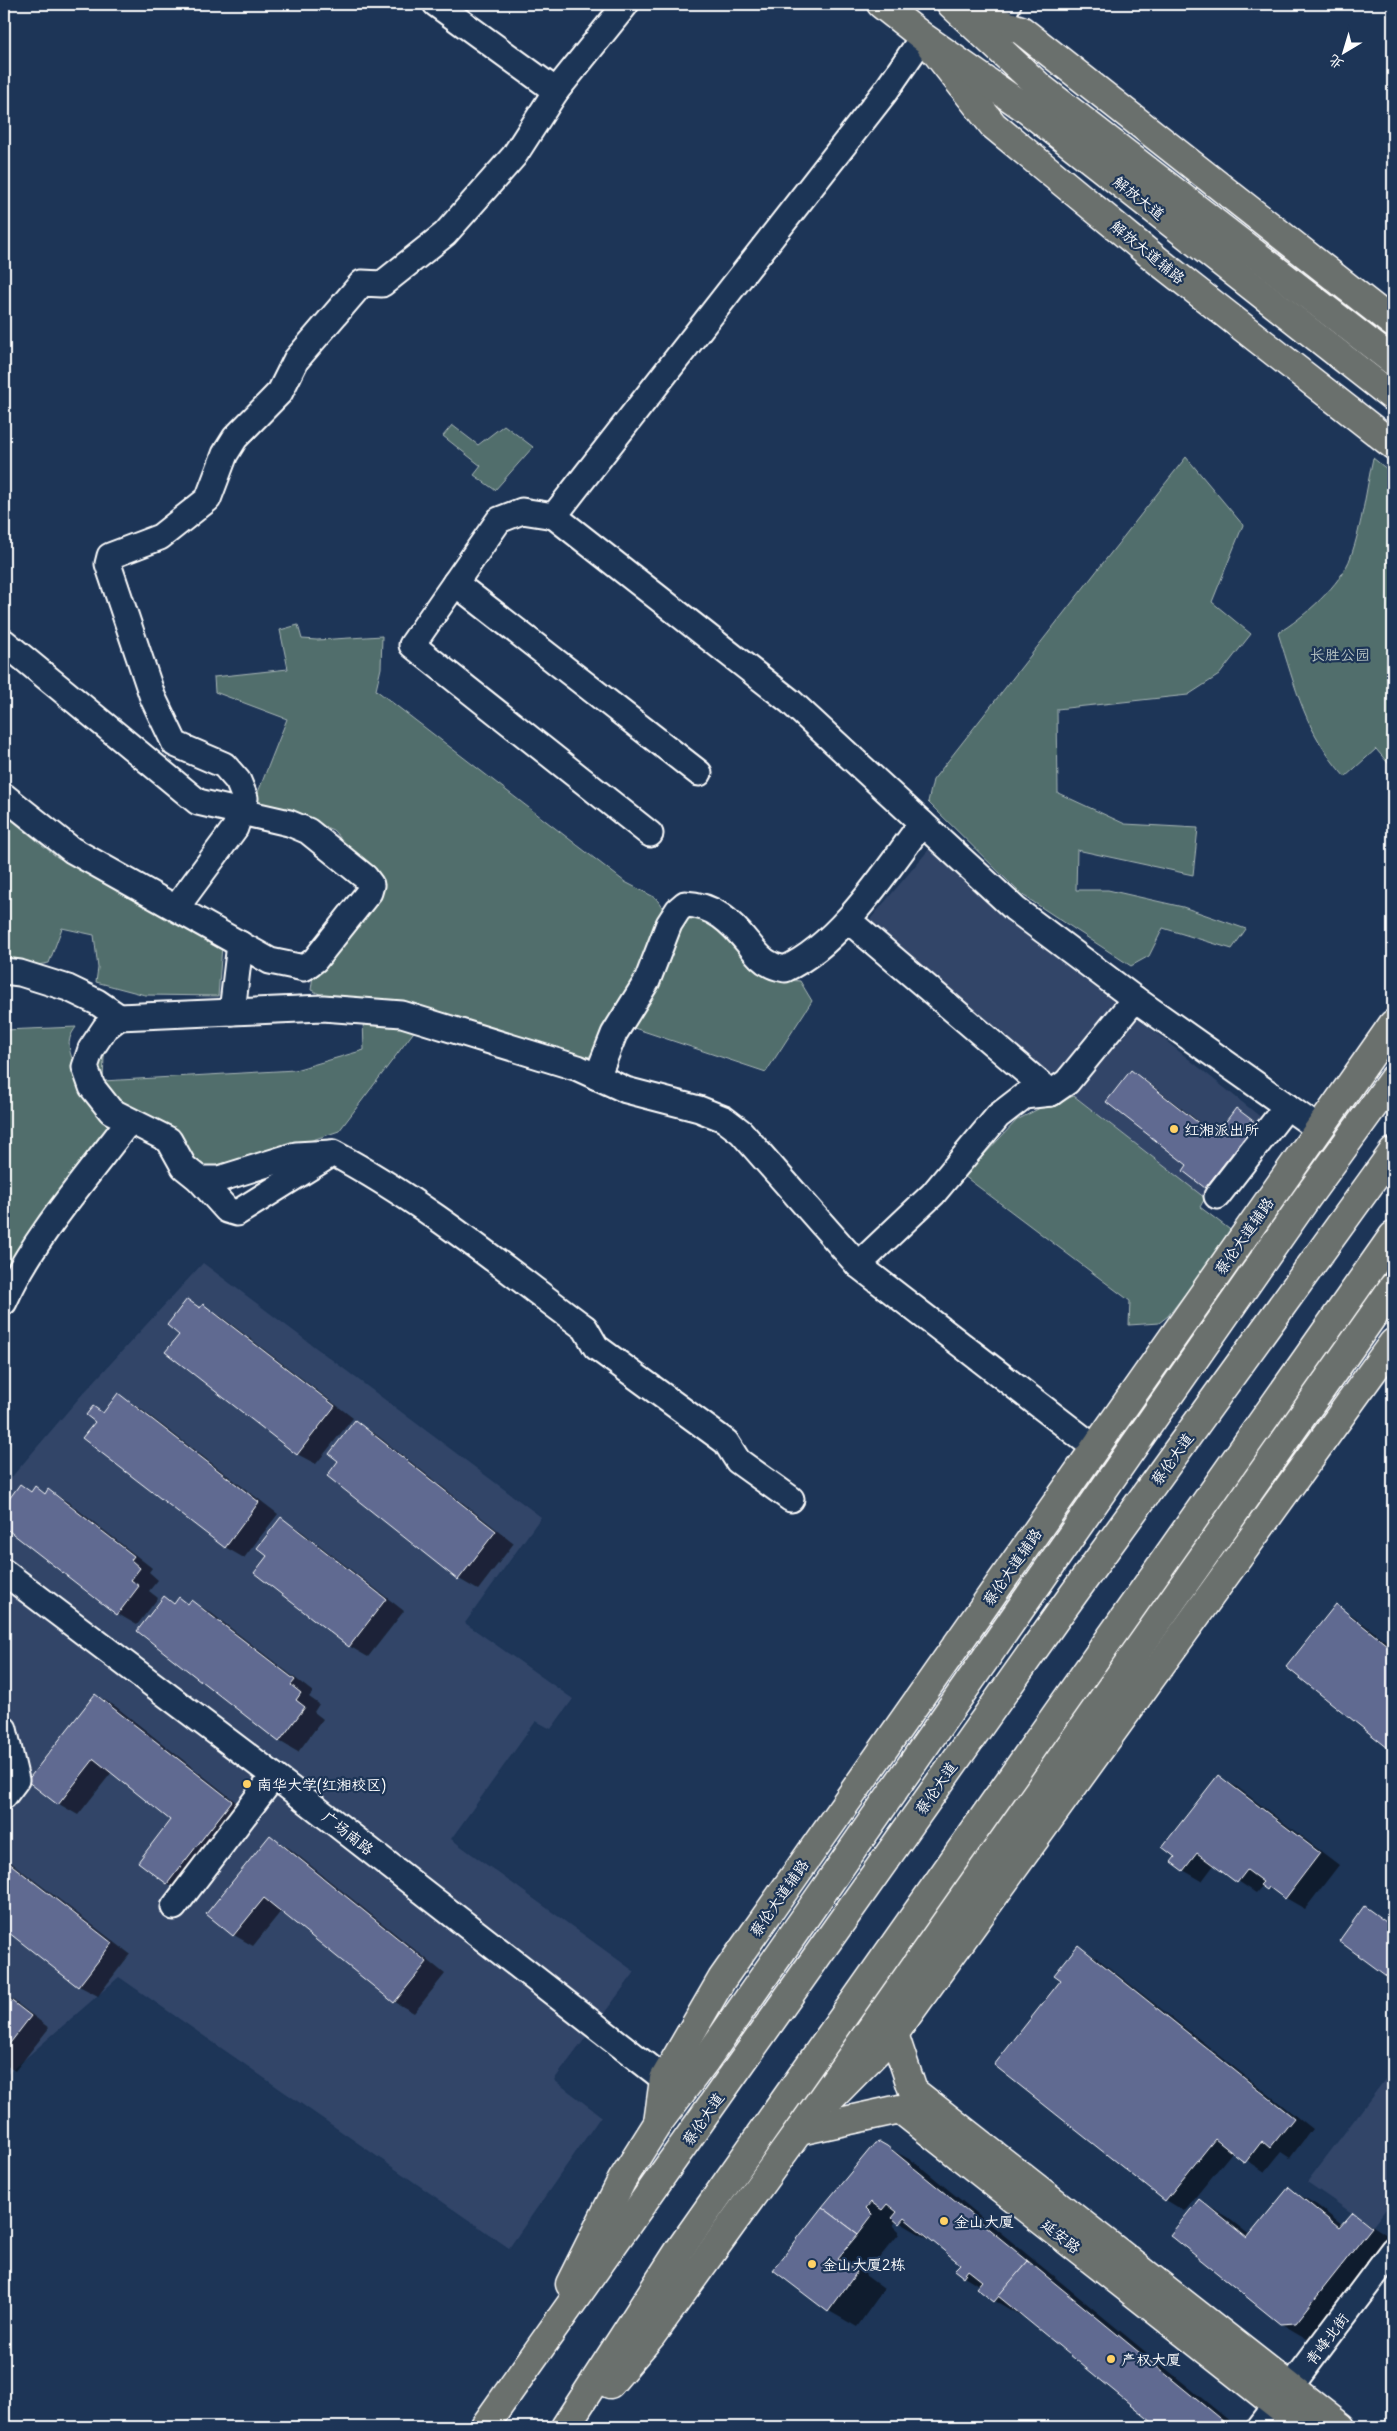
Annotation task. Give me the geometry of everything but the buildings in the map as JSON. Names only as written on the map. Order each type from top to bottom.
[{"type":"main road","name":"解放大道","points":[[881,4],[923,37],[1033,98],[1393,361]]},
{"type":"main road","name":"解放大道","points":[[955,7],[1033,98],[1393,397]]},
{"type":"main road","points":[[955,7],[1003,13],[1021,30],[1393,323]]},
{"type":"main road","name":"解放大道辅路","points":[[923,37],[993,124],[1157,260],[1393,445]]},
{"type":"main road","name":"蔡伦大道辅路","points":[[658,2123],[664,2079],[722,1979],[1393,1024]]},
{"type":"main road","points":[[532,2360],[622,2180],[658,2123],[705,2061],[1393,1078]]},
{"type":"main road","name":"蔡伦大道","points":[[484,2427],[1059,1614],[1393,1152]]},
{"type":"main road","points":[[565,2427],[680,2249],[1393,1236]]},
{"type":"main road","points":[[574,2427],[651,2336],[799,2131],[1393,1287]]},
{"type":"main road","points":[[799,2131],[894,2034],[1393,1343]]},
{"type":"main road","name":"延安路","points":[[894,2034],[913,2091],[1283,2397],[1304,2427]]},
{"type":"main road","name":"延安路","points":[[799,2131],[900,2110],[1283,2397],[1341,2427]]},
{"type":"street","points":[[436,4],[556,92]]},
{"type":"street","points":[[176,908],[235,828],[245,798],[238,781],[224,765],[175,744],[153,698],[108,564],[110,556],[160,537],[208,499],[225,454],[235,438],[280,392],[296,360],[362,282],[382,284],[445,234],[514,156],[556,92],[626,4]]},
{"type":"street","points":[[554,516],[885,92],[923,37]]},
{"type":"street","points":[[650,834],[412,645],[499,520],[522,511],[554,516],[791,702],[1015,909],[1135,999],[1319,1129]]},
{"type":"street","points":[[455,583],[699,773]]},
{"type":"street","points":[[4,642],[198,802],[289,823],[308,831],[365,877],[371,885],[369,892],[315,960],[304,968],[270,961],[72,850],[4,796]]},
{"type":"street","points":[[597,1077],[614,1034],[647,981],[669,924],[678,910],[685,904],[702,904],[718,914],[739,932],[758,954],[770,964],[785,969],[799,963],[848,920],[922,823]]},
{"type":"street","points":[[848,920],[1051,1092]]},
{"type":"street","points":[[232,1012],[240,944]]},
{"type":"street","points":[[4,971],[20,973],[68,988],[97,1002],[119,1017]]},
{"type":"street","points":[[858,1265],[933,1194],[998,1116],[1024,1096],[1051,1092],[1067,1082],[1135,999]]},
{"type":"street","points":[[333,1153],[237,1213],[227,1210],[199,1179],[184,1167],[169,1140],[111,1111],[92,1087],[85,1067],[91,1049],[104,1028],[119,1017],[323,1008],[402,1014],[578,1068],[626,1090],[699,1109],[724,1119],[741,1132],[858,1265],[1095,1448]]},
{"type":"street","points":[[1216,1196],[1286,1106]]},
{"type":"street","points":[[4,1302],[11,1285],[50,1226],[129,1121]]},
{"type":"street","points":[[199,1179],[219,1180],[296,1155],[333,1153],[376,1176],[414,1200],[585,1328],[596,1347],[726,1442],[738,1461],[791,1499]]},
{"type":"street","name":"广场南路","points":[[4,1572],[274,1776],[664,2079]]},
{"type":"street","points":[[4,1729],[16,1780],[4,1796]]},
{"type":"street","points":[[174,1908],[274,1776]]},
{"type":"street","name":"青峰北街","points":[[1260,2427],[1393,2250]]},
{"type":"shaded area","points":[[931,847],[1118,1004],[1054,1080],[867,923]]},
{"type":"shaded area","points":[[1139,1019],[1263,1119],[1205,1198],[1074,1096],[1135,1020]]},
{"type":"shaded area","name":"南华大学(红湘校区)","points":[[203,1263],[541,1517],[465,1623],[573,1699],[551,1729],[536,1721],[451,1839],[635,1972],[554,2080],[601,2116],[509,2248],[119,1977],[4,2077],[4,1486],[79,1398]]},
{"type":"shaded area","points":[[1393,2069],[1393,2200],[1372,2227],[1307,2182]]},
{"type":"green space","points":[[452,425],[478,445],[504,425],[533,447],[495,490],[474,475],[481,466],[443,436]]},
{"type":"green space","points":[[1186,457],[1243,525],[1212,602],[1251,634],[1219,675],[1188,695],[1057,709],[1058,793],[1125,824],[1198,828],[1193,875],[1077,850],[1076,890],[1108,890],[1183,907],[1246,929],[1232,949],[1163,928],[1149,956],[1131,966],[1021,894],[928,802],[933,780]]},
{"type":"green space","name":"长胜公园","points":[[1373,458],[1393,474],[1393,769],[1376,749],[1345,777],[1320,743],[1303,709],[1278,633],[1299,619],[1331,589],[1346,567],[1358,532]]},
{"type":"green space","points":[[298,625],[302,639],[317,640],[382,636],[381,668],[376,690],[625,882],[656,898],[662,907],[655,945],[594,1054],[583,1059],[326,997],[311,990],[314,968],[378,879],[333,830],[299,816],[253,805],[287,719],[215,692],[214,677],[288,669],[280,630]]},
{"type":"green space","points":[[4,814],[57,857],[222,946],[218,996],[145,995],[96,982],[98,968],[94,935],[62,928],[49,963],[20,968],[4,962]]},
{"type":"green space","points":[[697,916],[704,917],[787,980],[800,981],[812,1001],[766,1072],[628,1026],[682,921]]},
{"type":"green space","points":[[363,1019],[416,1029],[339,1131],[216,1173],[198,1173],[127,1113],[94,1081],[95,1053],[110,1035],[104,1057],[103,1081],[295,1070],[364,1050]]},
{"type":"green space","points":[[76,1027],[70,1038],[69,1047],[72,1058],[84,1082],[112,1124],[4,1283],[4,1030]]},
{"type":"green space","points":[[1074,1096],[1205,1198],[1200,1207],[1233,1232],[1168,1316],[1159,1323],[1129,1325],[1130,1301],[964,1176],[1017,1120],[1044,1106]]},
{"type":"place","name":"红湘派出所","points":[[1174,1129]]},
{"type":"place","name":"南华大学(红湘校区)","points":[[247,1784]]},
{"type":"place","name":"金山大厦","points":[[944,2221]]},
{"type":"place","name":"金山大厦2栋","points":[[812,2264]]},
{"type":"place","name":"产权大厦","points":[[1111,2359]]}]
